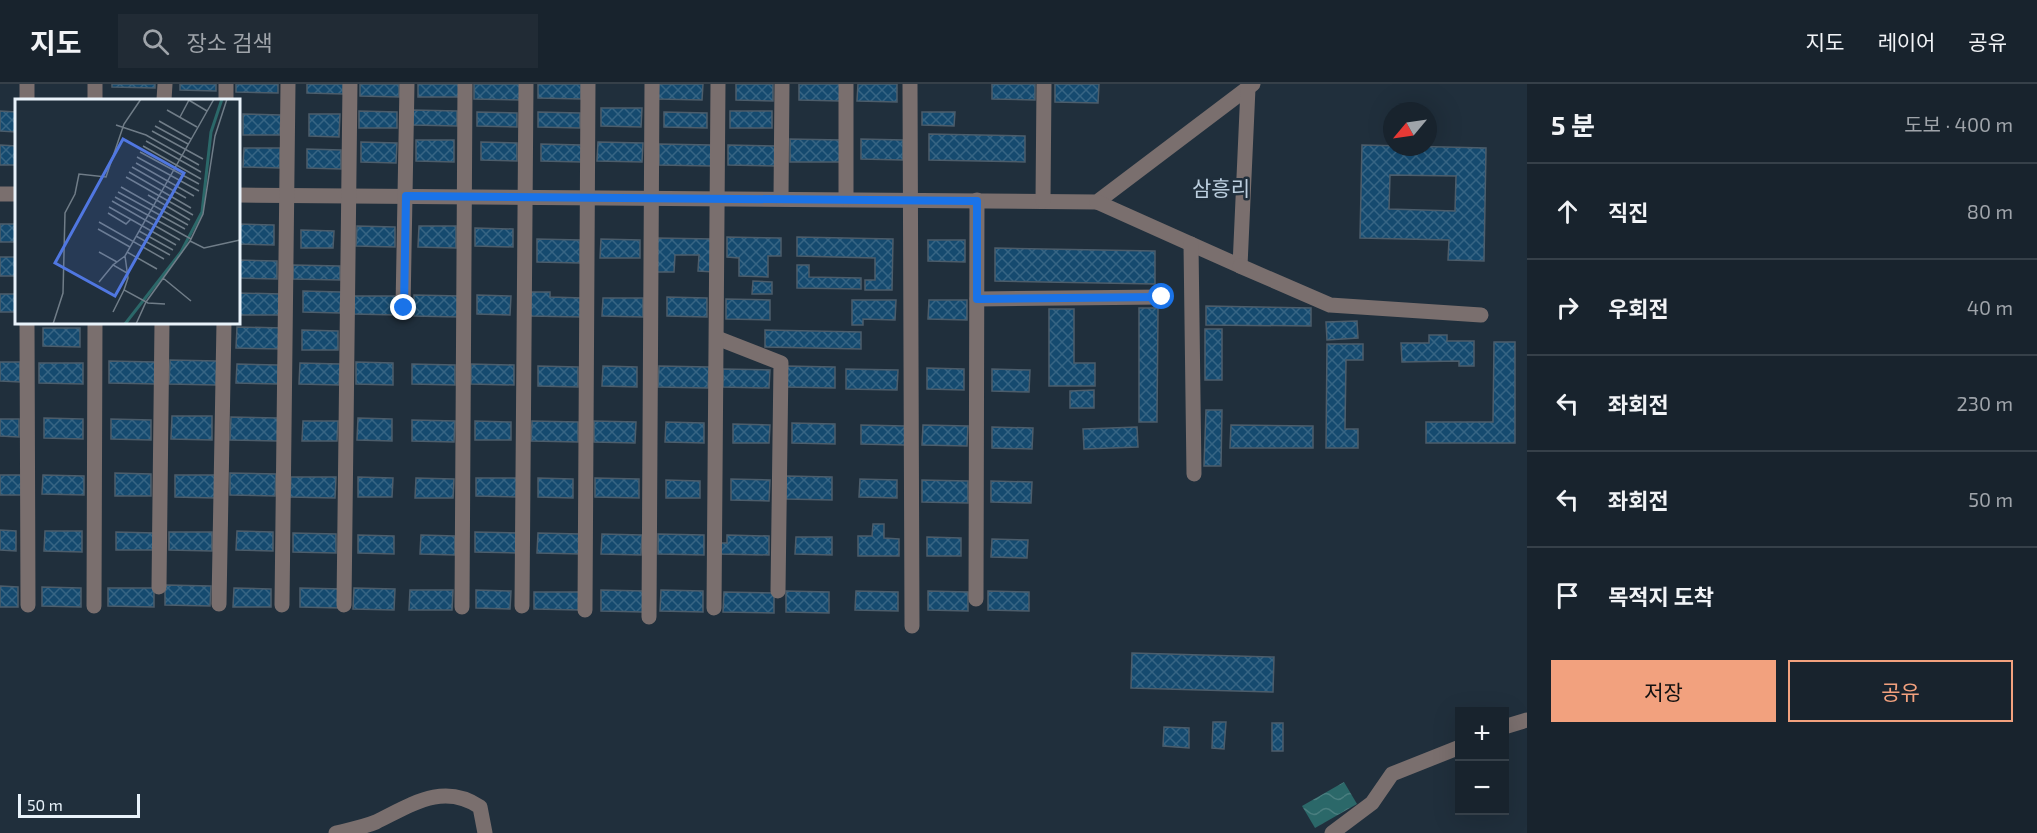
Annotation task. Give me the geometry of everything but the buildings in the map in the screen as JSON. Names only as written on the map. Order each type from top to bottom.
[{"type":"street","points":[[164,99],[165,84]]},
{"type":"street","points":[[282,605],[288,84]]},
{"type":"street","points":[[344,605],[350,84]]},
{"type":"street","points":[[404,308],[407,84]]},
{"type":"street","points":[[462,608],[465,84]]},
{"type":"street","points":[[522,606],[526,84]]},
{"type":"street","points":[[585,610],[588,84]]},
{"type":"street","points":[[648,617],[652,84]]},
{"type":"street","points":[[714,608],[718,84]]},
{"type":"street","points":[[781,198],[782,84]]},
{"type":"street","points":[[846,84],[846,199]]},
{"type":"street","points":[[910,84],[912,626]]},
{"type":"street","points":[[1043,201],[1044,84]]},
{"type":"street","points":[[1097,202],[1250,86]]},
{"type":"street","points":[[1240,266],[1250,86]]},
{"type":"street","points":[[240,195],[588,196],[1097,202],[1330,305],[1481,315]]},
{"type":"street","points":[[976,599],[977,201]]},
{"type":"street","points":[[1191,244],[1194,474]]},
{"type":"street","points":[[977,299],[1162,297]]},
{"type":"street","points":[[27,324],[28,605]]},
{"type":"street","points":[[94,606],[95,324]]},
{"type":"street","points":[[159,587],[162,324]]},
{"type":"street","points":[[219,604],[224,324]]},
{"type":"street","points":[[717,338],[781,363],[778,591]]},
{"type":"street","points":[[1509,726],[1527,720]]},
{"type":"street","points":[[1332,833],[1372,803],[1392,774],[1455,749]]},
{"type":"street","points":[[336,833],[374,823],[411,803],[432,796],[451,795],[468,799],[480,807],[485,833]]},
{"type":"water","points":[[1344,782],[1357,804],[1315,828],[1302,806]]},
{"type":"district","name":"삼흥리","points":[[1221,187]]},
{"type":"route","points":[[404,308],[406,196],[977,201],[977,299],[1162,297]]}]
